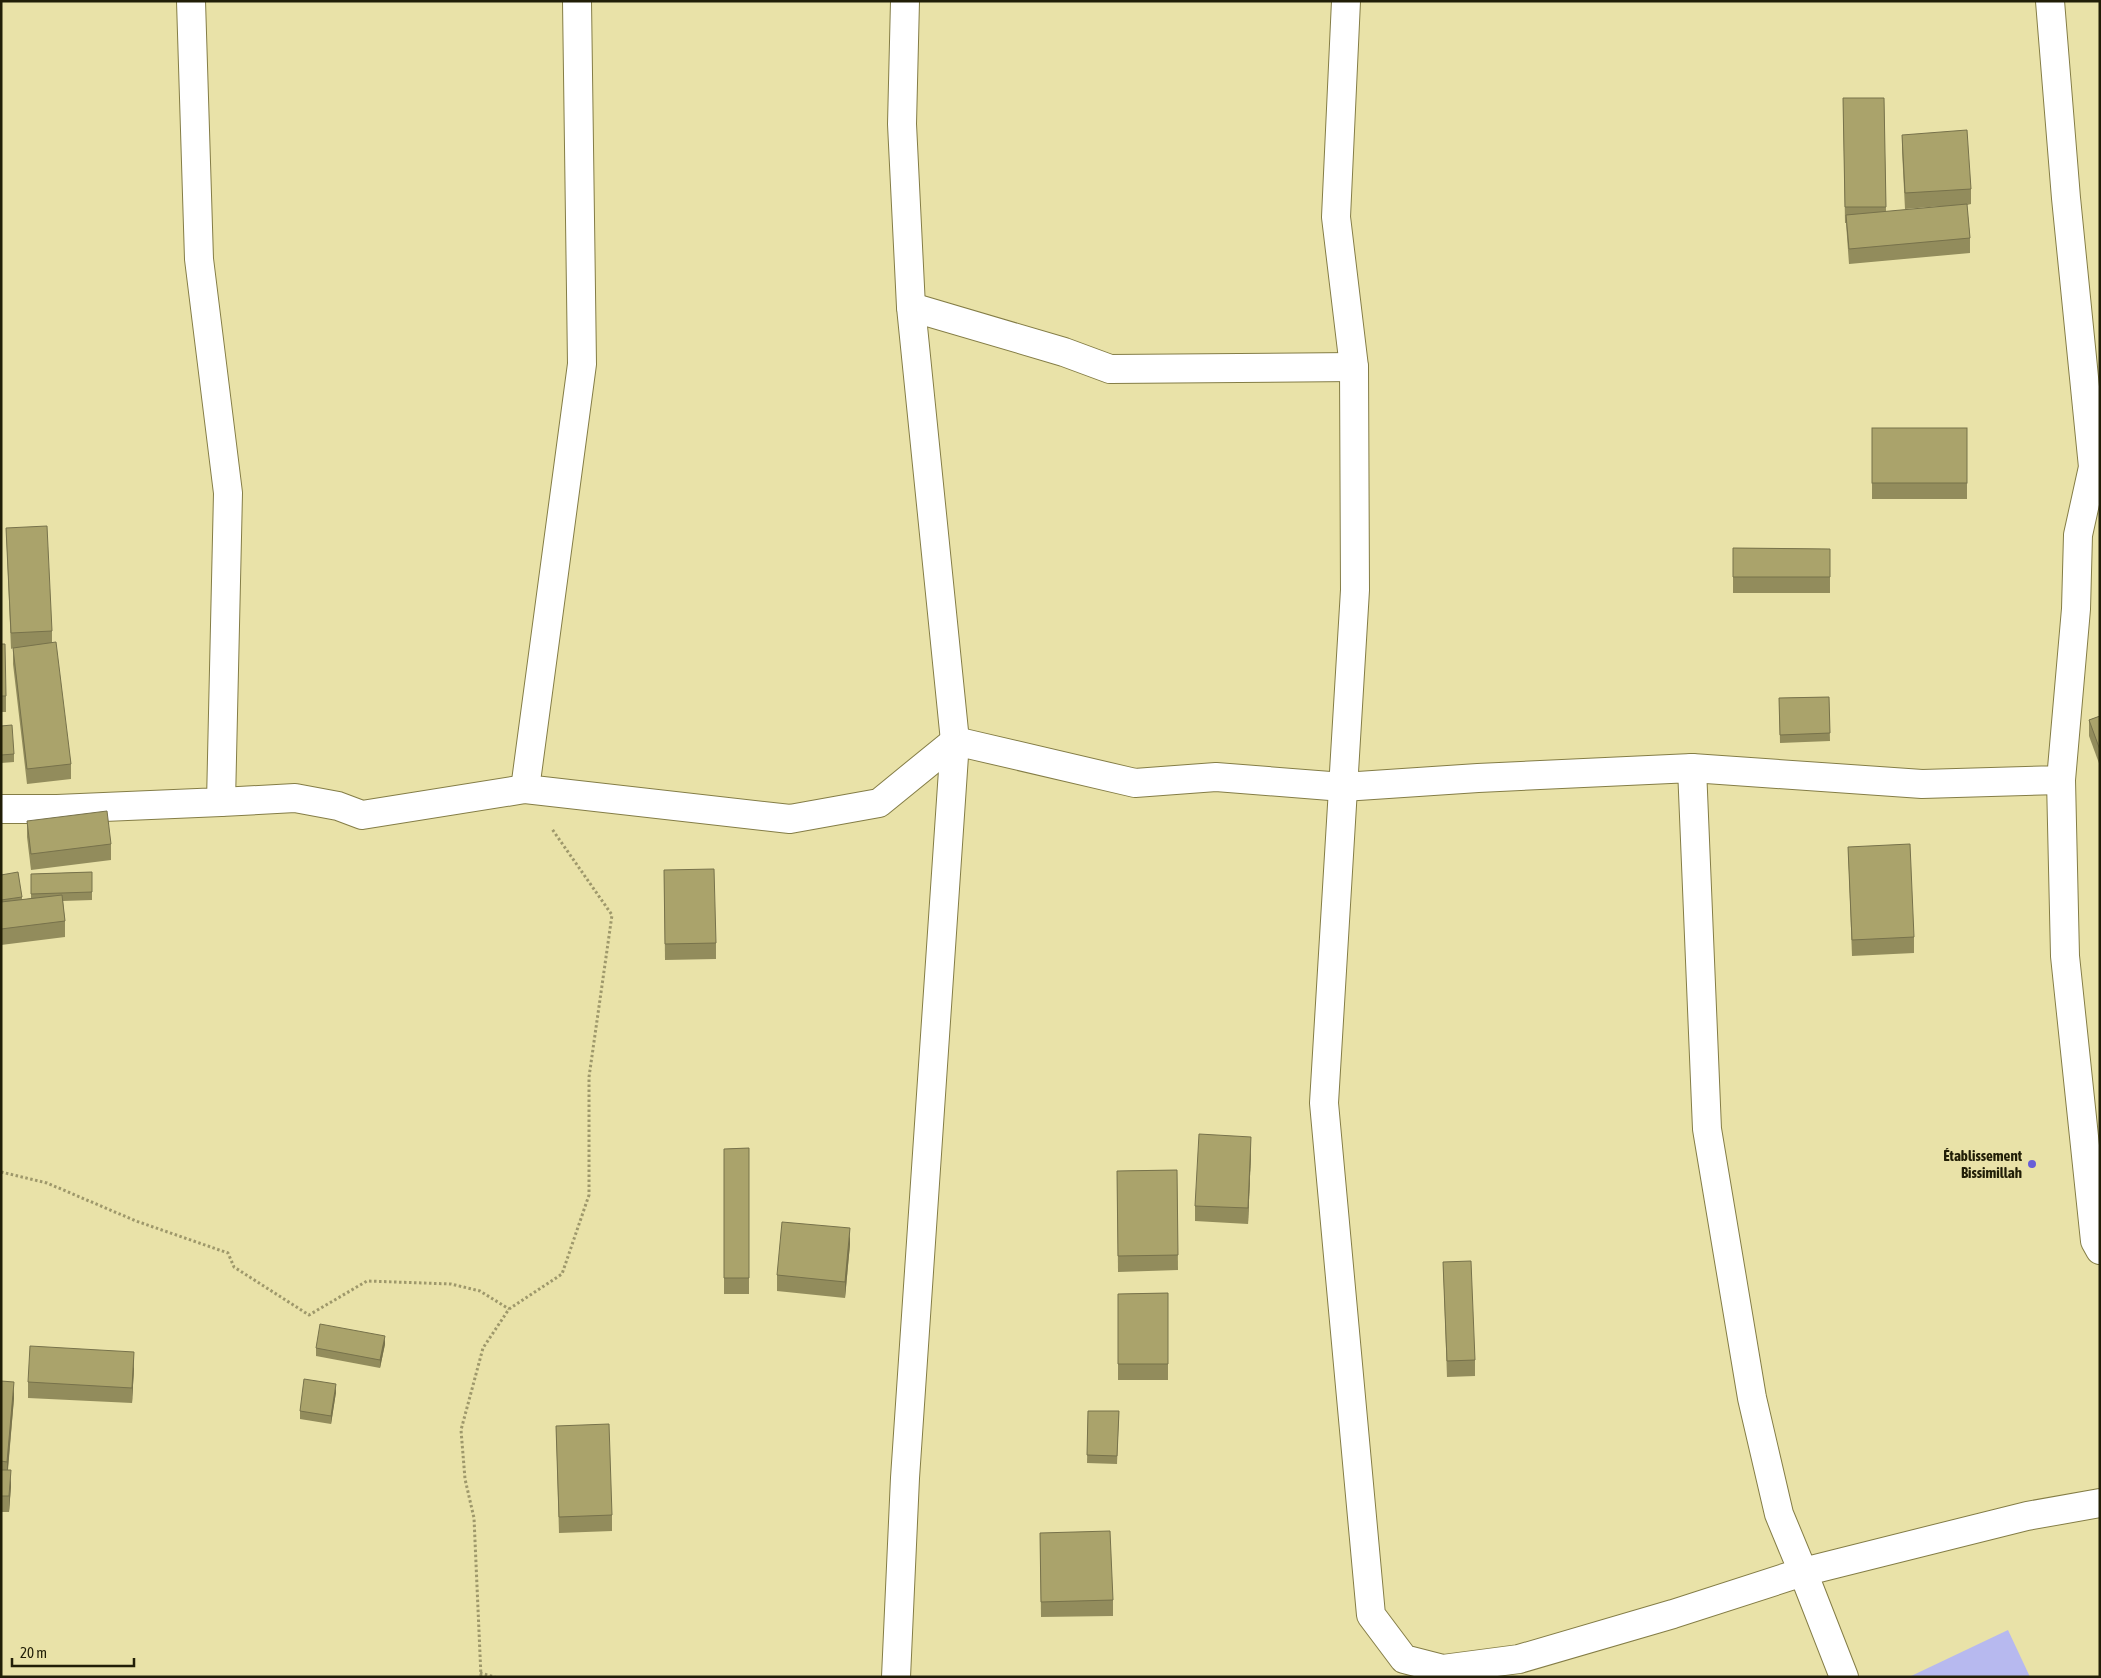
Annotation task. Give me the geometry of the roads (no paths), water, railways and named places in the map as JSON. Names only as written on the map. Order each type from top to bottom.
[{"type":"street","points":[[191,1],[199,259],[228,493],[221,802]]},
{"type":"street","points":[[524,789],[582,364],[577,1]]},
{"type":"street","points":[[896,1677],[905,1478],[955,741],[910,307],[902,124],[905,1]]},
{"type":"street","points":[[1346,1],[1336,216],[1354,367],[1355,590],[1324,1103],[1371,1615],[1404,1659],[1443,1669],[1520,1659],[1673,1614],[1803,1572],[2027,1516],[2100,1503]]},
{"type":"street","points":[[2050,1],[2066,198],[2093,468],[2078,535],[2076,609],[2061,780],[2065,956],[2095,1241],[2100,1250]]},
{"type":"street","points":[[910,307],[1064,352],[1110,369],[1354,367]]},
{"type":"street","points":[[1,809],[57,809],[295,798],[338,806],[362,815],[524,789],[790,819],[879,803],[955,741]]},
{"type":"street","points":[[955,741],[1135,783],[1216,777],[1343,787],[1478,778],[1692,768],[1922,784],[2061,780]]},
{"type":"street","points":[[1692,768],[1707,1129],[1752,1398],[1779,1514],[1844,1677]]},
{"type":"place","name":"Établissement Bissimillah","points":[[2032,1164]]}]
